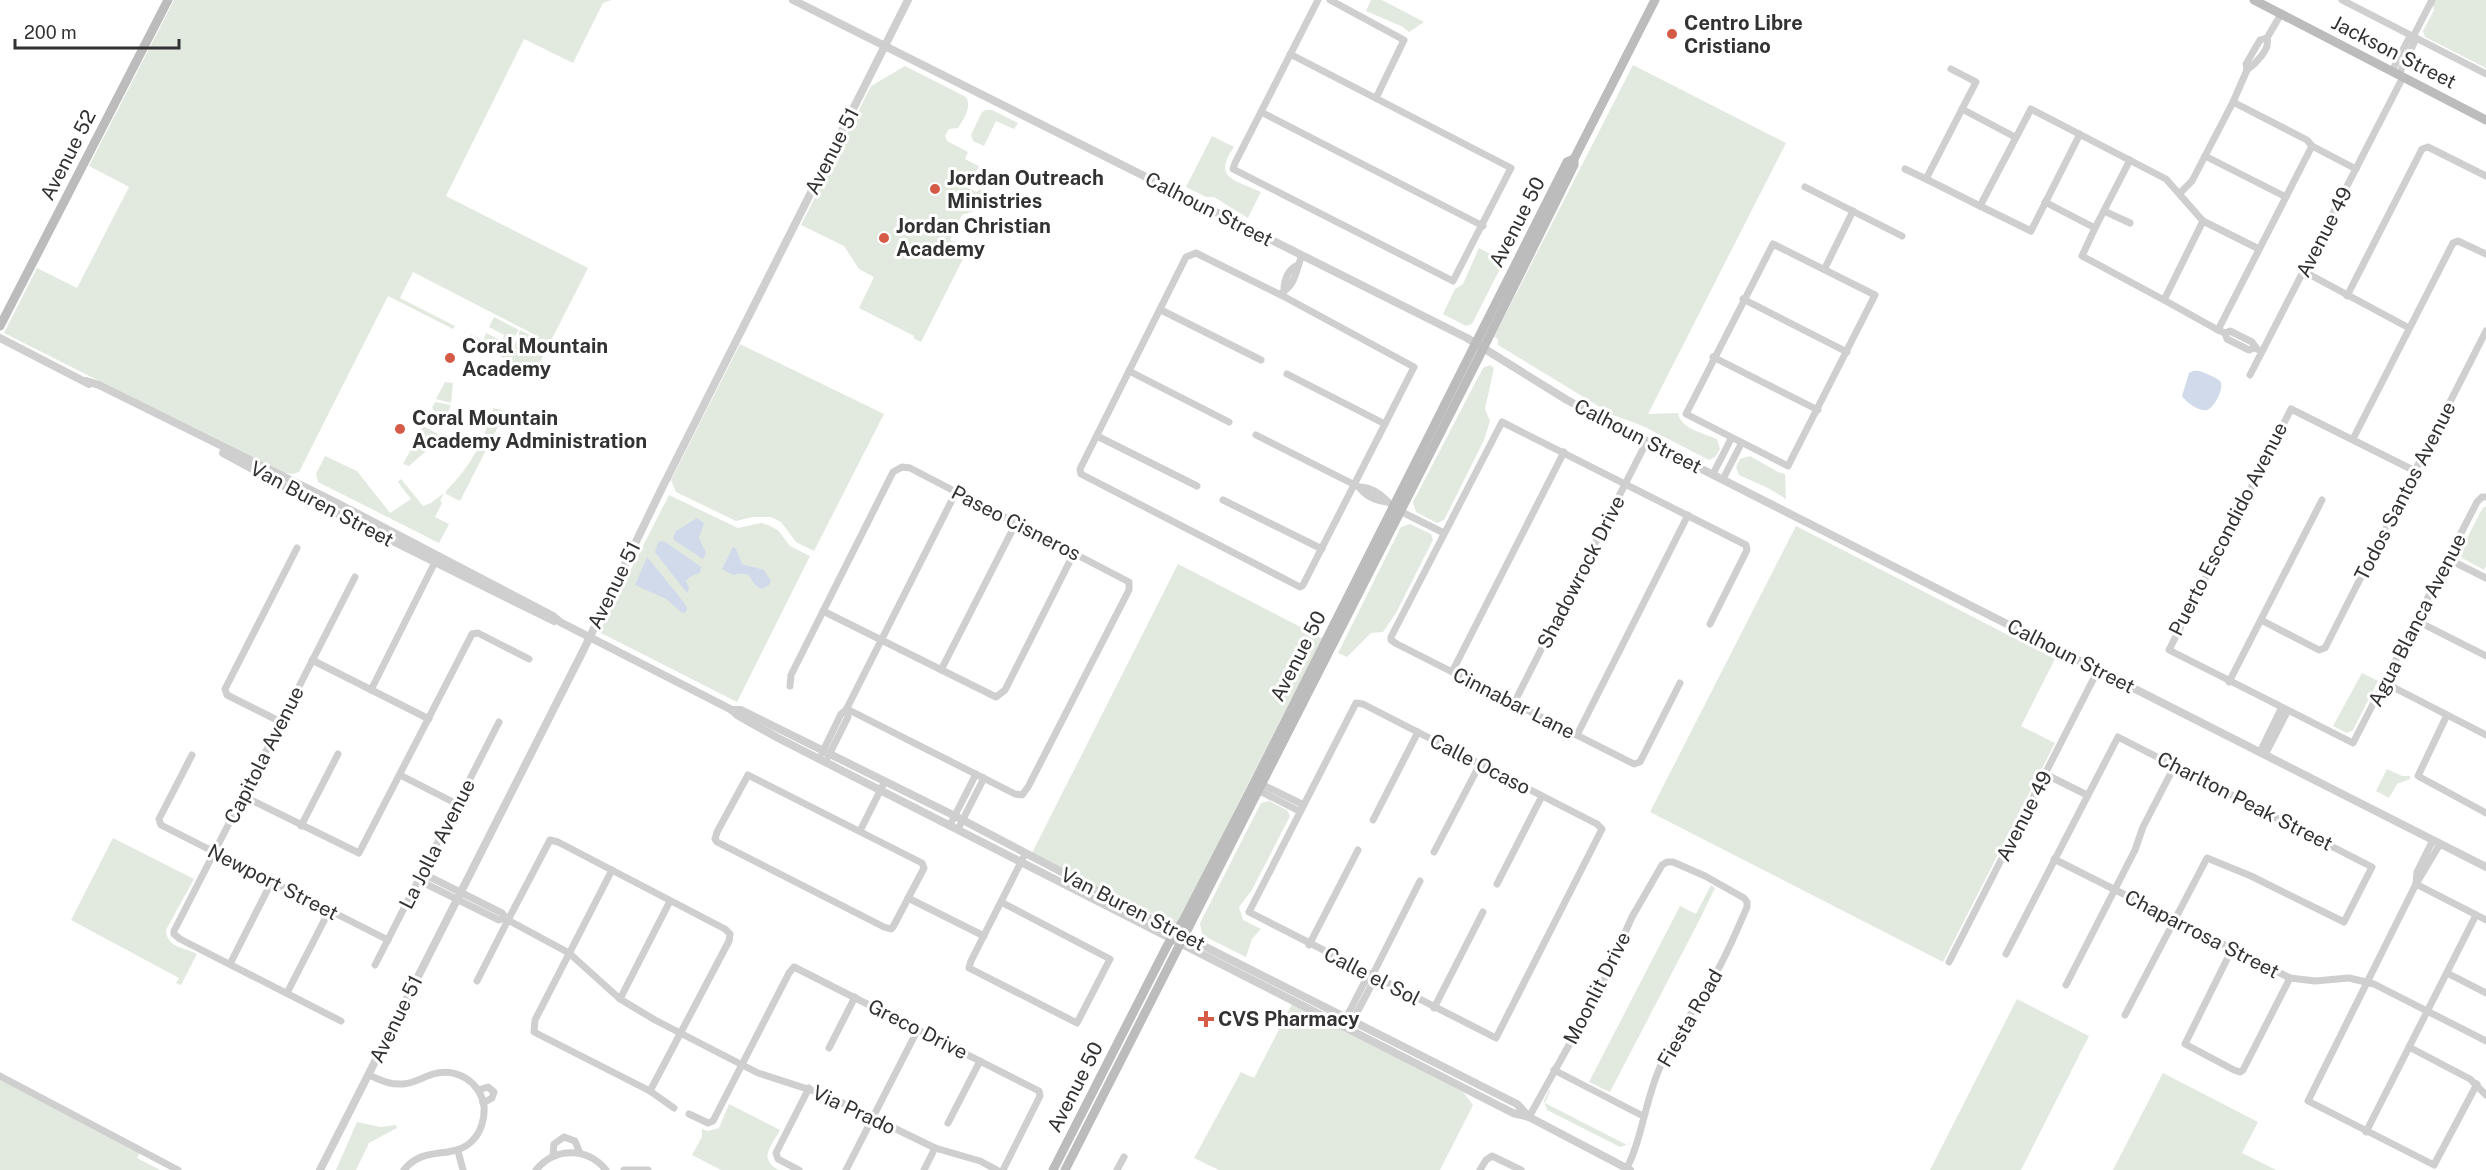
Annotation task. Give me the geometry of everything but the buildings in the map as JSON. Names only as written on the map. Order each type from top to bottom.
[{"type":"main road","name":"Avenue 52","points":[[0,326],[168,0]]},
{"type":"main road","name":"Avenue 50","points":[[1065,1170],[1394,506],[1479,346],[1567,162],[1574,159],[1655,0]]},
{"type":"main road","name":"Jackson Street","points":[[2254,0],[2486,120]]},
{"type":"main road","name":"Avenue 50","points":[[1053,1170],[1150,979],[1179,937]]},
{"type":"main road","points":[[1089,1099],[1097,1091],[1121,1045],[1131,1040],[1129,1029],[1144,1001],[1150,979]]},
{"type":"street","name":"Calhoun Street","points":[[793,0],[1479,346],[1567,400],[2486,867]]},
{"type":"street","name":"Avenue 51","points":[[320,1170],[908,0]]},
{"type":"street","points":[[1290,54],[1510,168],[1483,226],[1453,281],[1233,169],[1290,54],[1318,0]]},
{"type":"street","points":[[1330,0],[1404,39],[1376,98]]},
{"type":"street","points":[[2342,0],[2486,74]]},
{"type":"street","name":"Avenue 49","points":[[2250,375],[2397,88],[2398,74],[2408,40],[2413,37],[2432,0]]},
{"type":"street","points":[[2247,70],[2246,64],[2253,50],[2260,40],[2267,38],[2281,14]]},
{"type":"street","points":[[2180,193],[2192,181],[2247,70],[2269,43],[2267,38]]},
{"type":"street","points":[[2253,50],[2262,54]]},
{"type":"street","points":[[1926,179],[1976,82],[1951,69]]},
{"type":"street","points":[[2233,102],[2356,168]]},
{"type":"street","points":[[1962,109],[2015,137]]},
{"type":"street","points":[[1980,206],[2031,109],[2166,179],[2203,221],[2259,249]]},
{"type":"street","points":[[1261,112],[1483,226]]},
{"type":"street","points":[[1905,168],[2031,231],[2080,134]]},
{"type":"street","points":[[2221,331],[2259,249],[2312,146]]},
{"type":"street","points":[[2347,296],[2425,147],[2486,176]]},
{"type":"street","points":[[2205,156],[2286,196]]},
{"type":"street","points":[[2130,160],[2082,256],[2221,331],[2230,332],[2238,340],[2252,342],[2254,348],[2262,352]]},
{"type":"street","points":[[1805,187],[1902,236]]},
{"type":"street","points":[[2045,202],[2095,228]]},
{"type":"street","points":[[1825,268],[1853,211]]},
{"type":"street","points":[[2104,211],[2130,223]]},
{"type":"street","points":[[2164,300],[2203,221]]},
{"type":"street","points":[[2415,471],[2353,439],[2456,241],[2486,254]]},
{"type":"street","points":[[1773,244],[1825,268],[1875,295],[1788,466],[1731,439],[1686,414],[1713,357],[1773,244]]},
{"type":"street","points":[[1196,253],[1283,293],[1414,367],[1357,486],[1303,585],[1299,587],[1085,478],[1080,469],[1186,257],[1196,253]]},
{"type":"street","points":[[1283,293],[1290,286],[1302,256]]},
{"type":"street","points":[[2303,271],[2409,328]]},
{"type":"street","points":[[1743,299],[1847,352]]},
{"type":"street","points":[[1161,310],[1261,360]]},
{"type":"street","name":"Todos Santos Avenue","points":[[2260,620],[2322,650],[2486,332]]},
{"type":"street","name":"Van Buren Street","points":[[0,338],[553,616],[560,622],[732,710],[741,710],[883,786],[957,823],[1026,853],[1179,937]]},
{"type":"street","points":[[1713,357],[1818,410]]},
{"type":"street","points":[[1129,371],[1229,422]]},
{"type":"street","points":[[1287,374],[1385,424]]},
{"type":"street","name":"Van Buren Street","points":[[86,381],[108,389],[336,503],[437,559]]},
{"type":"street","name":"Puerto Escondido Avenue","points":[[2229,682],[2169,650],[2291,409],[2353,439]]},
{"type":"street","points":[[1256,435],[1357,486],[1367,487],[1382,495],[1394,506],[1444,533],[1502,422],[1748,547],[1710,624]]},
{"type":"street","points":[[1096,436],[1197,486]]},
{"type":"street","points":[[1713,474],[1731,439]]},
{"type":"street","name":"Shadowrock Drive","points":[[1514,703],[1647,441]]},
{"type":"street","points":[[1723,479],[1741,444]]},
{"type":"street","points":[[1452,672],[1564,452]]},
{"type":"street","name":"Paseo Cisneros","points":[[823,610],[893,471],[902,467],[910,468],[1129,582],[1129,590],[1029,787],[1022,795],[1015,795],[984,778]]},
{"type":"street","points":[[300,480],[331,496],[336,503]]},
{"type":"street","points":[[824,756],[848,717],[847,709],[956,492]]},
{"type":"street","name":"Agua Blanca Avenue","points":[[2284,710],[2353,744],[2448,559],[2484,497]]},
{"type":"street","points":[[1223,500],[1322,549]]},
{"type":"street","points":[[2262,753],[2284,710],[2229,682],[2322,500]]},
{"type":"street","points":[[1577,735],[1688,515]]},
{"type":"street","points":[[941,670],[1016,523]]},
{"type":"street","name":"Cinnabar Lane","points":[[1444,533],[1391,640],[1637,764],[1680,683]]},
{"type":"street","points":[[281,722],[231,697],[225,689],[297,548]]},
{"type":"street","points":[[790,686],[791,675],[823,610],[992,696],[999,696],[1005,690],[1074,553]]},
{"type":"street","points":[[371,690],[437,559]]},
{"type":"street","points":[[2448,559],[2486,578]]},
{"type":"street","name":"Capitola Avenue","points":[[230,964],[174,934],[355,577]]},
{"type":"street","points":[[2417,621],[2486,656]]},
{"type":"street","points":[[243,796],[359,853],[475,633],[529,658]]},
{"type":"street","points":[[312,660],[429,719]]},
{"type":"street","name":"Avenue 49","points":[[1949,962],[2098,670]]},
{"type":"street","points":[[2385,683],[2486,735]]},
{"type":"street","name":"Calle Ocaso","points":[[1301,808],[1356,703],[1363,704],[1418,732],[1602,829],[1496,1038]]},
{"type":"street","points":[[847,709],[984,778],[957,823]]},
{"type":"street","points":[[2447,715],[2418,776],[2486,813]]},
{"type":"street","name":"La Jolla Avenue","points":[[375,965],[499,722]]},
{"type":"street","points":[[1373,820],[1418,732]]},
{"type":"street","name":"Charlton Peak Street","points":[[2087,795],[2118,737],[2372,867],[2344,922],[2250,876],[2207,858],[2174,920]]},
{"type":"street","points":[[301,826],[338,754]]},
{"type":"street","name":"Newport Street","points":[[192,755],[159,822],[388,940]]},
{"type":"street","points":[[1434,852],[1480,764]]},
{"type":"street","points":[[2066,985],[2175,765]]},
{"type":"street","points":[[957,823],[976,774]]},
{"type":"street","points":[[2006,954],[2087,795],[2045,774]]},
{"type":"street","points":[[400,775],[457,804]]},
{"type":"street","points":[[748,775],[860,831],[924,865],[891,929],[715,839],[748,775]]},
{"type":"street","points":[[1257,785],[1301,808]]},
{"type":"street","points":[[860,831],[883,786]]},
{"type":"street","points":[[1497,884],[1542,796]]},
{"type":"street","name":"Calle el Sol","points":[[1301,808],[1249,912],[1496,1038]]},
{"type":"street","name":"Van Buren Street","points":[[957,823],[1022,862],[1179,937],[1348,1023],[1513,1113],[1528,1117],[1628,1169]]},
{"type":"street","points":[[477,981],[507,919],[550,840],[558,842],[725,929],[730,934],[729,941],[650,1091]]},
{"type":"street","points":[[2436,842],[2308,1101],[2434,1165],[2477,1084]]},
{"type":"street","points":[[1310,945],[1358,850]]},
{"type":"street","points":[[1001,902],[1110,959],[1077,1023],[969,968],[984,936],[1001,902],[1022,862],[1026,853]]},
{"type":"street","name":"Chaparrosa Street","points":[[2054,859],[2290,978],[2315,981],[2349,978],[2367,982],[2486,1041]]},
{"type":"street","name":"Fiesta Road","points":[[1628,1169],[1634,1155],[1653,1084],[1664,1059],[1687,1017],[1719,967],[1747,902],[1713,880],[1667,862]]},
{"type":"street","name":"Moonlit Drive","points":[[1528,1117],[1604,981],[1641,901],[1662,865],[1667,862]]},
{"type":"street","points":[[612,870],[535,1020],[534,1032],[650,1091],[674,1108]]},
{"type":"street","name":"Via Prado","points":[[420,877],[457,896],[502,913],[507,919],[568,953],[620,999],[742,1065],[771,1078],[809,1088],[936,1148],[980,1161],[997,1170]]},
{"type":"street","points":[[1348,1023],[1371,986],[1371,976],[1420,880]]},
{"type":"street","points":[[272,881],[230,964],[341,1021]]},
{"type":"street","points":[[2416,884],[2486,920]]},
{"type":"street","points":[[908,898],[984,936]]},
{"type":"street","points":[[620,999],[670,901]]},
{"type":"street","points":[[287,993],[329,911]]},
{"type":"street","points":[[1434,1008],[1483,912]]},
{"type":"street","points":[[2366,1132],[2476,915]]},
{"type":"street","points":[[2125,1015],[2174,920]]},
{"type":"street","points":[[2232,949],[2185,1044],[2240,1072],[2290,978]]},
{"type":"street","name":"Greco Drive","points":[[742,1065],[794,968],[1040,1093],[1003,1170]]},
{"type":"street","points":[[2447,973],[2486,993]]},
{"type":"street","points":[[829,1048],[855,997]]},
{"type":"street","points":[[846,1170],[918,1029]]},
{"type":"street","points":[[2409,1047],[2477,1084],[2486,1095]]},
{"type":"street","points":[[948,1123],[980,1061]]},
{"type":"street","points":[[689,1114],[711,1123],[742,1065]]},
{"type":"street","points":[[1554,1070],[1643,1116]]},
{"type":"street","points":[[369,1075],[387,1083],[402,1084],[416,1082],[435,1073],[453,1073],[466,1078],[478,1090],[483,1104],[483,1122],[478,1134],[470,1143],[458,1150],[426,1154],[405,1170]]},
{"type":"street","points":[[0,1076],[178,1170]]},
{"type":"street","points":[[478,1090],[488,1087],[494,1092],[492,1098],[483,1104]]},
{"type":"street","points":[[799,1170],[778,1159],[776,1153],[809,1088]]},
{"type":"street","points":[[554,1155],[554,1144],[564,1137],[575,1141],[580,1153]]},
{"type":"street","points":[[924,1170],[936,1148]]},
{"type":"street","points":[[458,1150],[463,1170]]},
{"type":"street","points":[[536,1170],[554,1155],[580,1153],[598,1161],[606,1170]]},
{"type":"street","points":[[1117,1170],[1124,1157]]},
{"type":"street","points":[[1480,1170],[1488,1157],[1496,1157],[1521,1170]]},
{"type":"street","points":[[624,1170],[648,1170]]},
{"type":"shaded area","points":[[174,0],[611,0],[603,3],[573,63],[524,39],[446,196],[588,268],[534,374],[467,339],[470,334],[483,340],[486,333],[502,341],[504,335],[489,327],[494,317],[519,330],[509,344],[514,348],[520,330],[538,339],[539,337],[413,272],[400,298],[455,326],[453,329],[388,296],[299,472],[292,474],[280,472],[4,333],[37,268],[77,288],[129,187],[89,166]]},
{"type":"shaded area","points":[[1371,0],[1382,0],[1424,22],[1409,32],[1403,27],[1366,11]]},
{"type":"shaded area","points":[[2430,0],[2486,0],[2486,68],[2425,37],[2423,31],[2434,10]]},
{"type":"shaded area","points":[[1633,65],[1786,143],[1648,414],[1678,413],[1688,427],[1717,439],[1720,449],[1715,457],[1709,460],[1643,426],[1613,415],[1498,345],[1498,339],[1494,337]]},
{"type":"shaded area","points":[[905,66],[966,97],[968,109],[965,117],[958,128],[949,129],[945,136],[947,141],[968,152],[965,159],[979,166],[968,188],[977,192],[979,189],[983,191],[978,197],[965,191],[962,196],[978,204],[974,211],[962,215],[950,240],[968,249],[921,342],[913,338],[914,336],[859,308],[874,277],[859,269],[844,246],[801,225],[871,86]]},
{"type":"shaded area","points":[[992,110],[1018,123],[1014,129],[996,121],[984,146],[973,141],[971,135],[982,112]]},
{"type":"shaded area","points":[[1212,136],[1234,147],[1225,166],[1230,177],[1261,192],[1248,218],[1214,197],[1206,197],[1186,187]]},
{"type":"shaded area","points":[[1479,248],[1504,261],[1472,324],[1466,326],[1443,314],[1455,289],[1463,284]]},
{"type":"shaded area","points":[[740,344],[884,414],[814,551],[796,542],[781,522],[771,517],[753,517],[736,521],[676,492],[671,480]]},
{"type":"shaded area","points":[[1490,365],[1494,368],[1485,409],[1490,421],[1484,440],[1444,520],[1437,523],[1416,512],[1413,502],[1483,368]]},
{"type":"shaded area","points":[[445,382],[453,383],[451,403],[436,399]]},
{"type":"shaded area","points":[[435,402],[451,405],[443,424],[428,417],[435,412],[432,408]]},
{"type":"shaded area","points":[[493,408],[506,411],[460,501],[446,494],[446,491],[475,453]]},
{"type":"shaded area","points":[[423,426],[438,434],[427,450],[416,440]]},
{"type":"shaded area","points":[[415,442],[426,451],[409,466],[403,464]]},
{"type":"shaded area","points":[[325,456],[357,471],[390,513],[411,499],[398,482],[401,479],[423,506],[444,493],[435,517],[449,524],[439,543],[318,482],[316,474]]},
{"type":"shaded area","points":[[1750,456],[1785,474],[1786,499],[1739,475],[1736,467],[1740,459]]},
{"type":"shaded area","points":[[669,495],[738,528],[761,523],[768,525],[778,530],[790,546],[810,556],[737,702],[599,632]]},
{"type":"shaded area","points":[[2486,506],[2486,566],[2484,570],[2462,558],[2460,552],[2482,509]]},
{"type":"shaded area","points":[[1410,524],[1431,534],[1433,540],[1396,613],[1383,632],[1371,633],[1347,657],[1338,653],[1401,527]]},
{"type":"shaded area","points":[[1796,526],[2055,659],[2021,726],[2055,743],[1943,962],[1650,812]]},
{"type":"shaded area","points":[[1178,564],[1322,638],[1176,926],[1032,853]]},
{"type":"shaded area","points":[[2362,673],[2378,681],[2353,730],[2347,733],[2333,726]]},
{"type":"shaded area","points":[[2387,769],[2402,776],[2410,776],[2410,779],[2397,784],[2389,798],[2376,791]]},
{"type":"shaded area","points":[[1269,801],[1287,810],[1290,816],[1252,890],[1239,907],[1243,920],[1261,929],[1252,939],[1246,957],[1202,935],[1200,923],[1261,803]]},
{"type":"shaded area","points":[[113,838],[194,879],[166,930],[173,944],[197,954],[181,985],[176,983],[179,978],[71,920]]},
{"type":"shaded area","points":[[1711,885],[1715,888],[1701,917],[1610,1092],[1589,1082],[1680,906],[1696,914]]},
{"type":"shaded area","points":[[2017,999],[2089,1036],[2021,1170],[1930,1170]]},
{"type":"shaded area","points":[[1292,1004],[1463,1092],[1473,1105],[1440,1170],[1219,1170],[1194,1158],[1241,1072],[1254,1078]]},
{"type":"shaded area","points":[[2163,1073],[2258,1122],[2242,1153],[2276,1170],[2113,1170]]},
{"type":"shaded area","points":[[0,1080],[140,1152],[137,1158],[160,1170],[0,1170]]},
{"type":"shaded area","points":[[1549,1090],[1545,1103],[1627,1145],[1620,1147],[1547,1110],[1544,1101]]},
{"type":"shaded area","points":[[729,1104],[780,1130],[768,1152],[769,1161],[779,1170],[721,1170],[692,1155],[702,1137],[702,1129],[708,1131],[719,1128]]},
{"type":"shaded area","points":[[357,1122],[381,1127],[396,1125],[397,1128],[369,1143],[356,1170],[336,1170]]},
{"type":"water","points":[[2200,371],[2220,381],[2221,388],[2218,397],[2213,406],[2207,410],[2200,410],[2182,396],[2189,373]]},
{"type":"water","points":[[697,518],[704,523],[699,538],[706,553],[703,559],[674,540],[673,537],[676,531]]},
{"type":"water","points":[[664,541],[701,567],[700,573],[689,577],[686,581],[689,589],[687,593],[655,552],[658,542]]},
{"type":"water","points":[[733,547],[742,564],[764,570],[771,581],[769,585],[762,589],[748,575],[733,575],[722,569]]},
{"type":"water","points":[[647,557],[685,605],[686,612],[682,613],[666,599],[635,585]]},
{"type":"place","name":"Centro Libre Cristiano","points":[[1672,34]]},
{"type":"place","name":"Jordan Outreach Ministries","points":[[935,189]]},
{"type":"place","name":"Jordan Christian Academy","points":[[884,238]]},
{"type":"place","name":"Coral Mountain Academy","points":[[450,358]]},
{"type":"place","name":"Coral Mountain Academy Administration","points":[[400,429]]},
{"type":"place","name":"CVS Pharmacy","points":[[1206,1019]]}]
